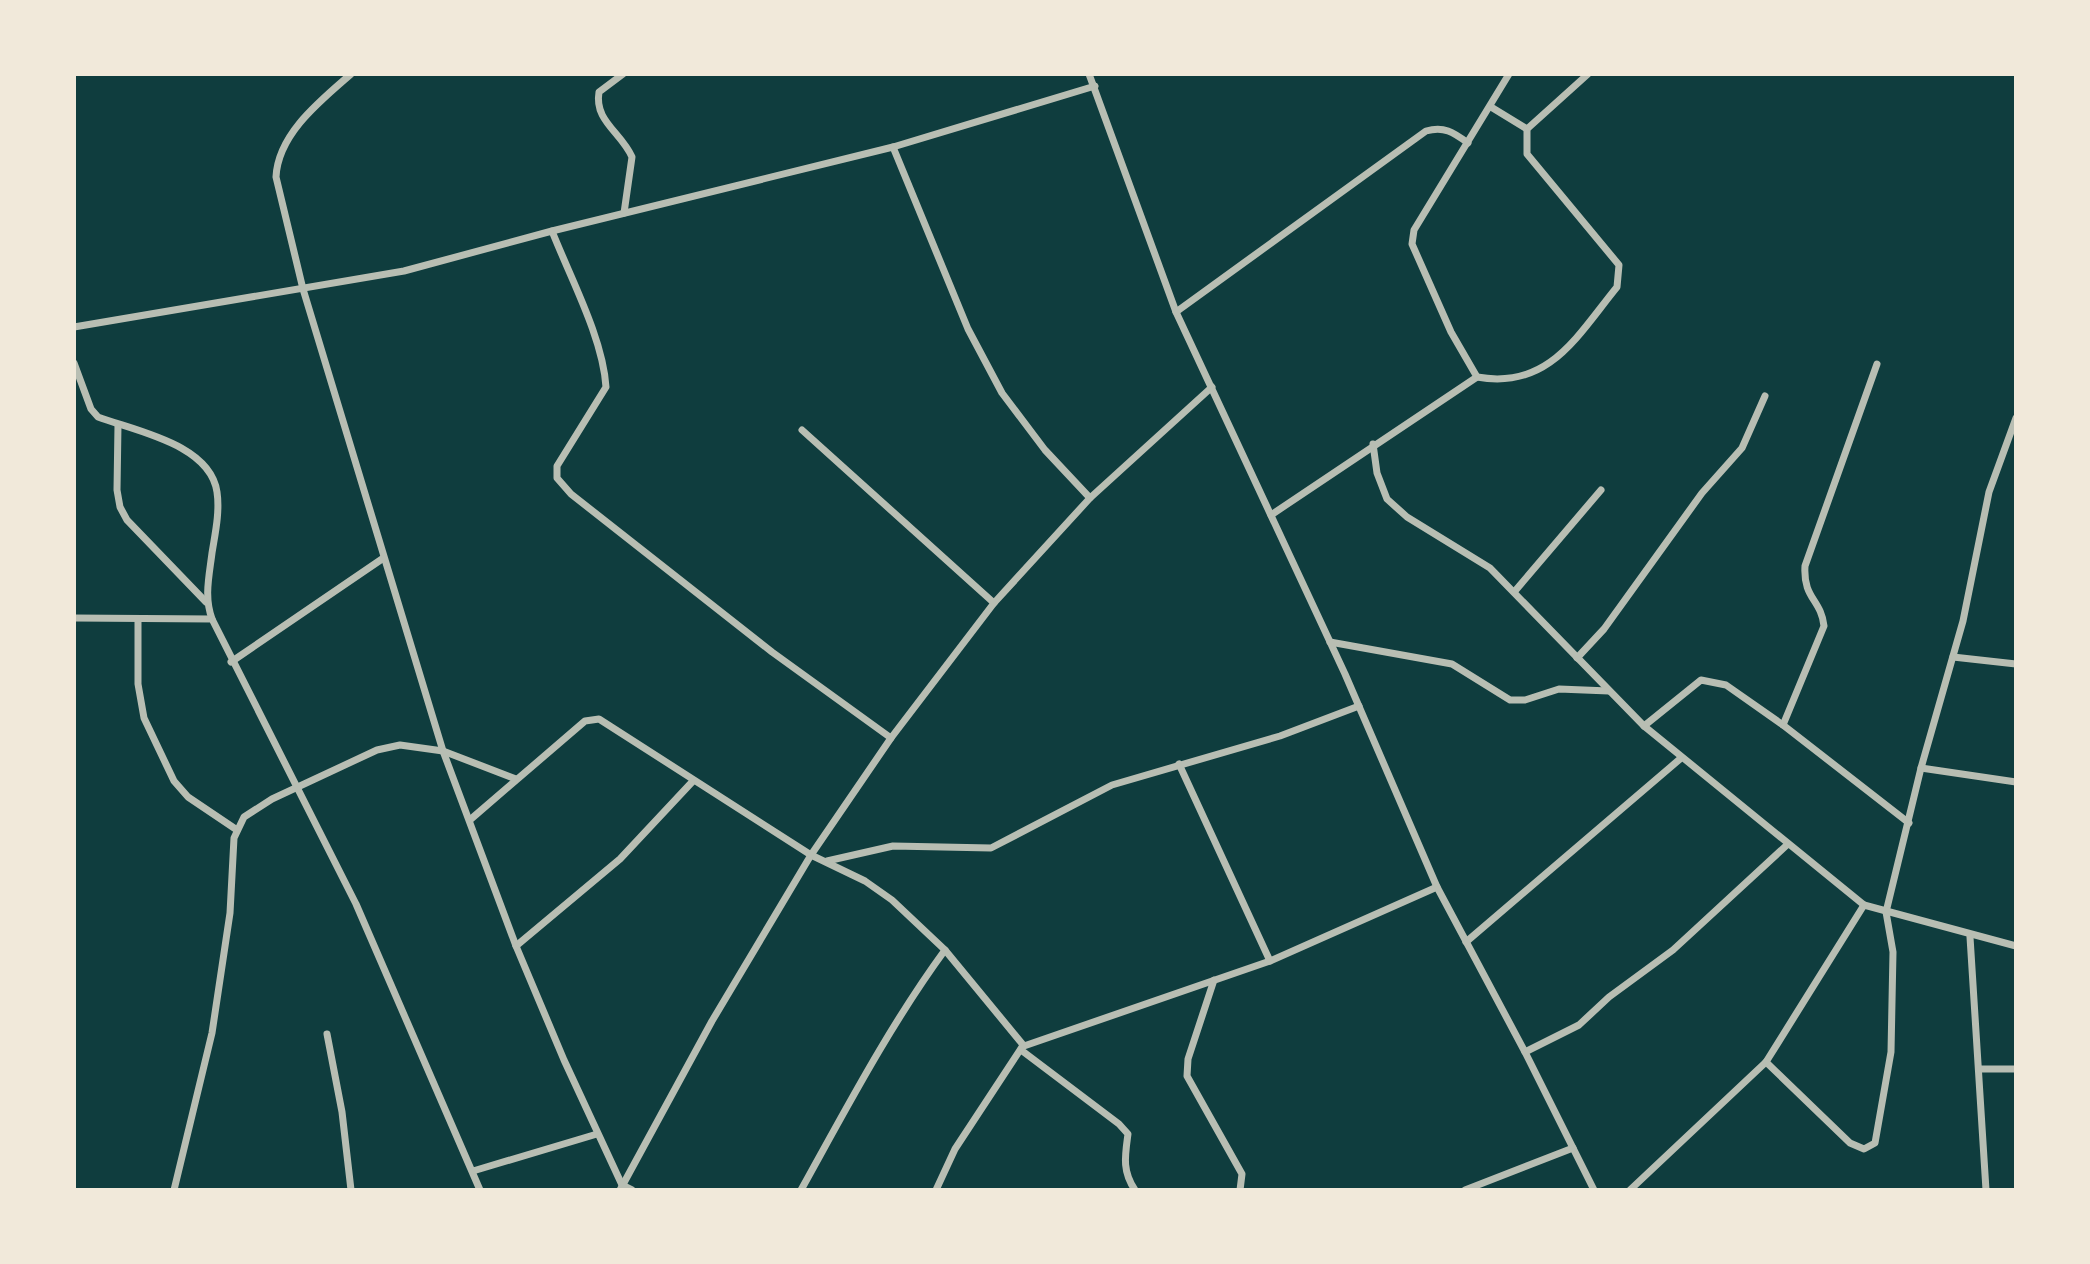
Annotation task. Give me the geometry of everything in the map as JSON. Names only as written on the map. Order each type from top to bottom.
[{"type":"street","points":[[351,74],[311,111],[277,160],[276,177],[303,289],[382,559],[413,643],[443,751],[516,946],[621,1188]]},
{"type":"street","points":[[623,74],[599,92],[597,105],[601,118],[617,133],[632,157],[624,213]]},
{"type":"street","points":[[1089,74],[1176,312],[1330,642],[1437,887],[1594,1190]]},
{"type":"street","points":[[1477,377],[1451,332],[1412,244],[1420,216],[1509,74]]},
{"type":"street","points":[[1271,515],[1477,377],[1505,382],[1531,376],[1566,348],[1617,287],[1621,278],[1619,265],[1527,154],[1527,129],[1588,74]]},
{"type":"street","points":[[74,327],[404,271],[893,147],[1095,86]]},
{"type":"street","points":[[1491,107],[1527,129]]},
{"type":"street","points":[[1176,312],[1426,131],[1438,128],[1452,131],[1468,143]]},
{"type":"street","points":[[893,147],[929,228],[968,329],[1002,393],[1045,450],[1090,498]]},
{"type":"street","points":[[552,231],[589,326],[606,387],[557,466],[557,478],[571,494],[772,652],[891,738]]},
{"type":"street","points":[[74,363],[91,409],[98,417],[177,447],[198,460],[211,474],[217,491],[217,515],[206,602]]},
{"type":"street","points":[[1783,725],[1824,626],[1822,611],[1804,586],[1805,566],[1877,364]]},
{"type":"street","points":[[621,1188],[712,1021],[811,855],[891,738],[994,603],[1090,498],[1212,387]]},
{"type":"street","points":[[1577,658],[1604,629],[1702,493],[1742,448],[1765,396]]},
{"type":"street","points":[[1766,1062],[1850,1143],[1864,1149],[1875,1143],[1891,1052],[1893,952],[1886,912],[1921,768],[1953,657],[1989,492],[2016,418]]},
{"type":"street","points":[[118,425],[120,507],[127,520],[206,602],[231,662],[244,680],[356,904],[480,1190]]},
{"type":"street","points":[[802,430],[994,603]]},
{"type":"street","points":[[1373,444],[1377,473],[1387,499],[1407,517],[1490,568],[1680,759],[1864,905],[1970,937],[2016,946]]},
{"type":"street","points":[[1515,591],[1601,490]]},
{"type":"street","points":[[231,662],[382,559]]},
{"type":"street","points":[[74,618],[138,621],[212,619]]},
{"type":"street","points":[[138,621],[140,695],[144,718],[174,781],[188,797],[237,830]]},
{"type":"street","points":[[1330,642],[1452,664],[1510,700],[1525,700],[1559,689],[1609,691]]},
{"type":"street","points":[[1953,657],[2016,664]]},
{"type":"street","points":[[1644,726],[1701,680],[1726,685],[1909,823]]},
{"type":"street","points":[[827,861],[893,846],[991,848],[1112,785],[1280,736],[1359,706]]},
{"type":"street","points":[[471,819],[591,718],[619,729],[693,781],[811,855],[865,881],[892,900],[945,950],[1022,1048],[1128,1134],[1124,1165],[1135,1190]]},
{"type":"street","points":[[174,1190],[212,1033],[230,913],[234,838],[244,817],[297,787],[377,750],[417,745],[443,751],[516,779]]},
{"type":"street","points":[[1466,942],[1680,759]]},
{"type":"street","points":[[1179,764],[1270,961]]},
{"type":"street","points":[[1921,768],[2016,782]]},
{"type":"street","points":[[516,946],[620,859],[693,781]]},
{"type":"street","points":[[1525,1052],[1579,1025],[1609,997],[1673,950],[1788,844]]},
{"type":"street","points":[[936,1190],[955,1149],[1022,1048],[1270,961],[1437,887]]},
{"type":"street","points":[[1630,1190],[1766,1062],[1864,905]]},
{"type":"street","points":[[1970,937],[1986,1190]]},
{"type":"street","points":[[801,1190],[918,986],[945,950]]},
{"type":"street","points":[[1214,980],[1188,1059],[1187,1076],[1242,1174],[1240,1190]]},
{"type":"street","points":[[327,1034],[342,1112],[351,1190]]},
{"type":"street","points":[[1980,1069],[2016,1069]]},
{"type":"street","points":[[473,1171],[597,1134]]},
{"type":"street","points":[[1465,1190],[1573,1148]]},
{"type":"street","points":[[621,1188],[632,1190]]}]
